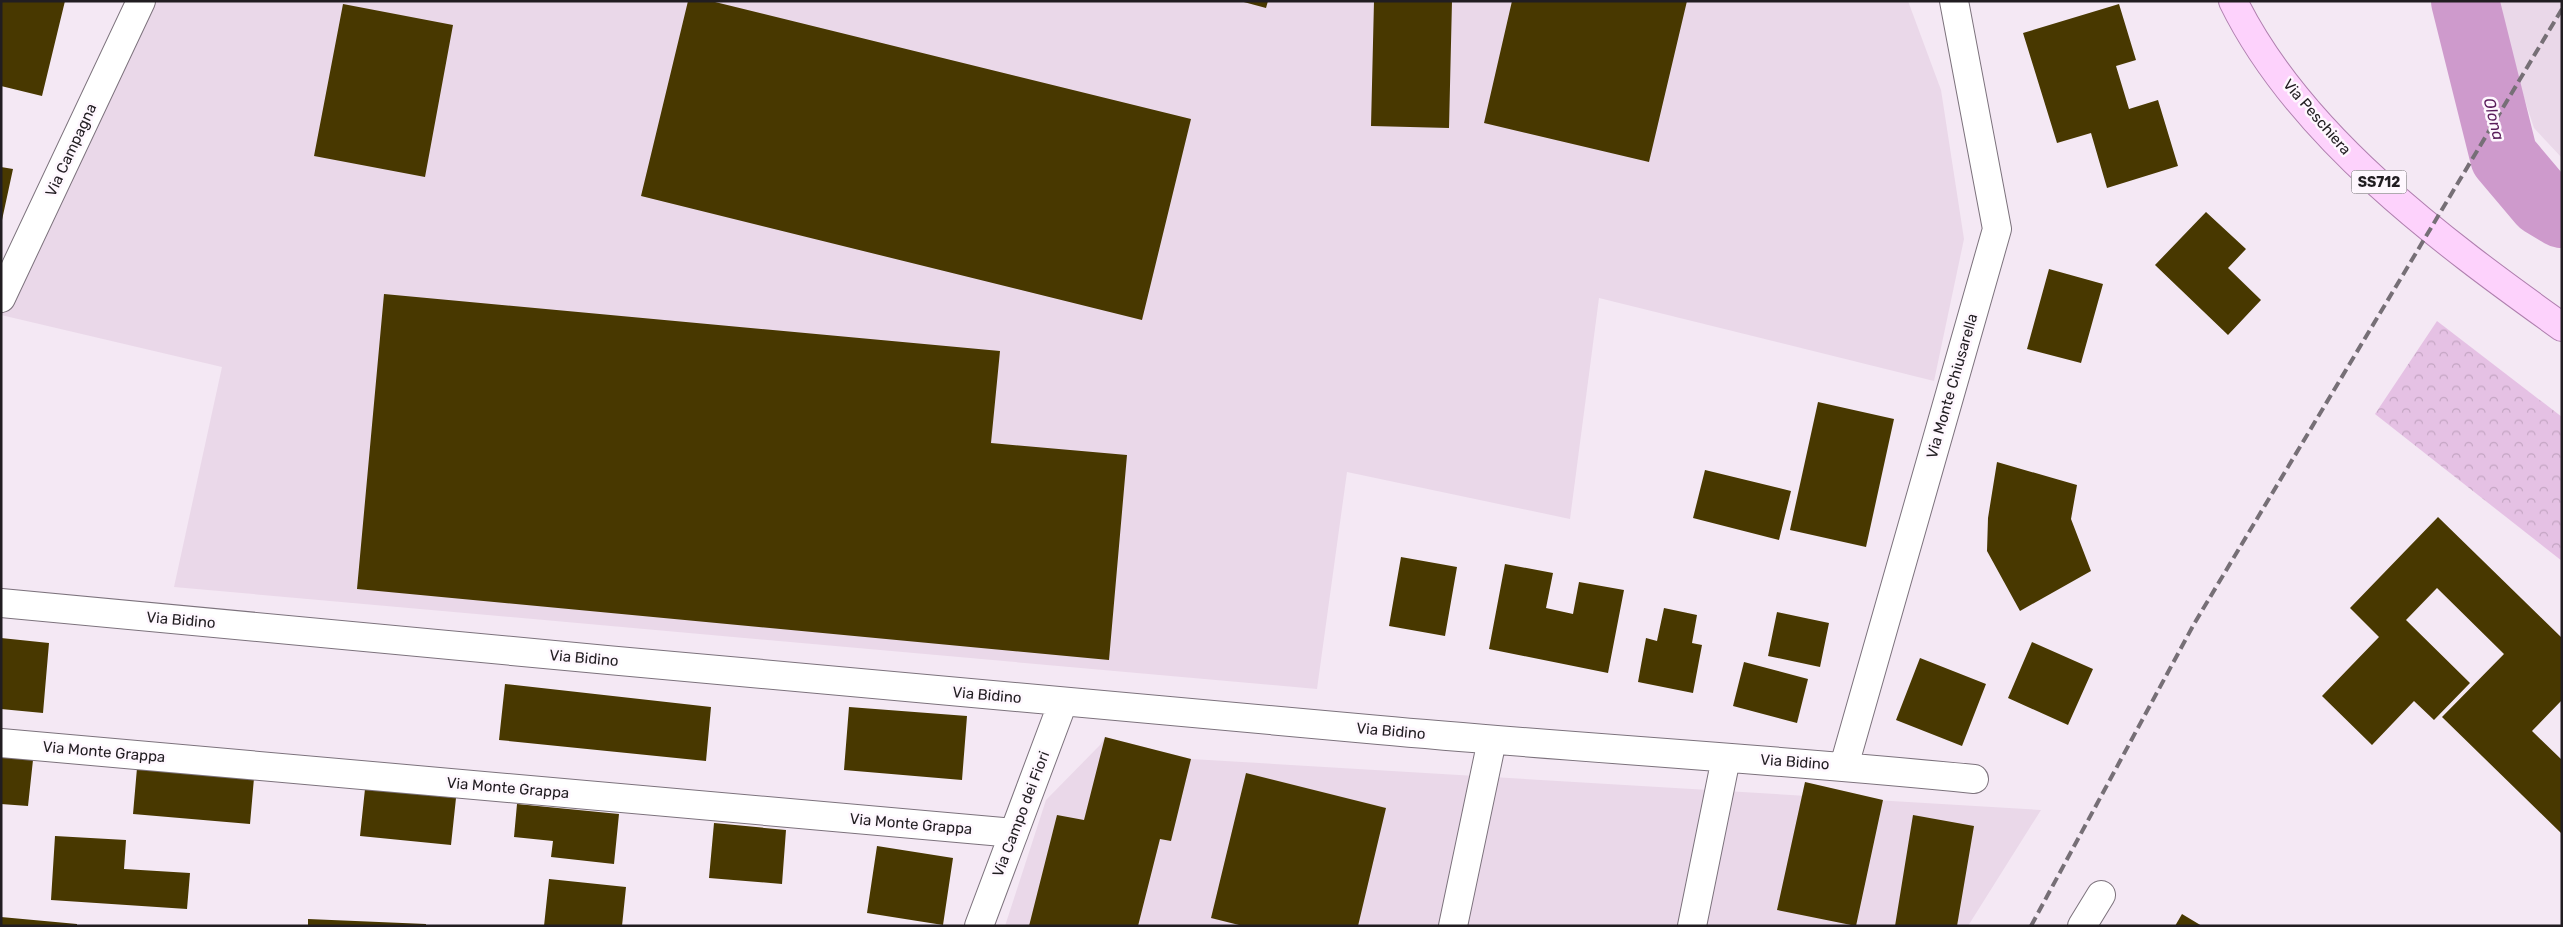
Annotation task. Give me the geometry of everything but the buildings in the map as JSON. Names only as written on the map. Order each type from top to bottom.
[{"type":"main road","name":"Via Peschiera","points":[[2233,1],[2260,46],[2291,91],[2321,127],[2353,159],[2426,222],[2562,327]]},
{"type":"street","name":"Via Campagna","points":[[1,298],[141,1]]},
{"type":"street","name":"Via Monte Chiusarella","points":[[1844,766],[1997,229],[1954,1]]},
{"type":"street","name":"Via Bidino","points":[[1,603],[1063,702],[1492,740],[1844,766],[1974,779]]},
{"type":"street","name":"Via Campo dei Fiori","points":[[979,926],[1063,702]]},
{"type":"street","points":[[1453,926],[1492,740]]},
{"type":"street","name":"Via Monte Grappa","points":[[1,743],[1014,833]]},
{"type":"street","points":[[1692,926],[1726,758]]},
{"type":"street","points":[[2082,926],[2101,895]]},
{"type":"shaded area","points":[[145,1],[1908,1],[1941,90],[1964,239],[1934,381],[1599,298],[1570,519],[1347,472],[1317,689],[174,587],[222,367],[1,315],[1,309]]},
{"type":"shaded area","points":[[2492,1],[2562,1],[2562,158],[2534,128]]},
{"type":"shaded area","points":[[1105,737],[1191,759],[2041,810],[1968,926],[1005,926],[1046,800],[1100,745]]},
{"type":"green space","points":[[2437,321],[2562,417],[2562,561],[2375,414]]},
{"type":"waterway","name":"Olona","points":[[2465,1],[2504,157],[2542,202],[2562,214]]},
{"type":"railway","points":[[2031,926],[2194,624],[2562,9]]}]
